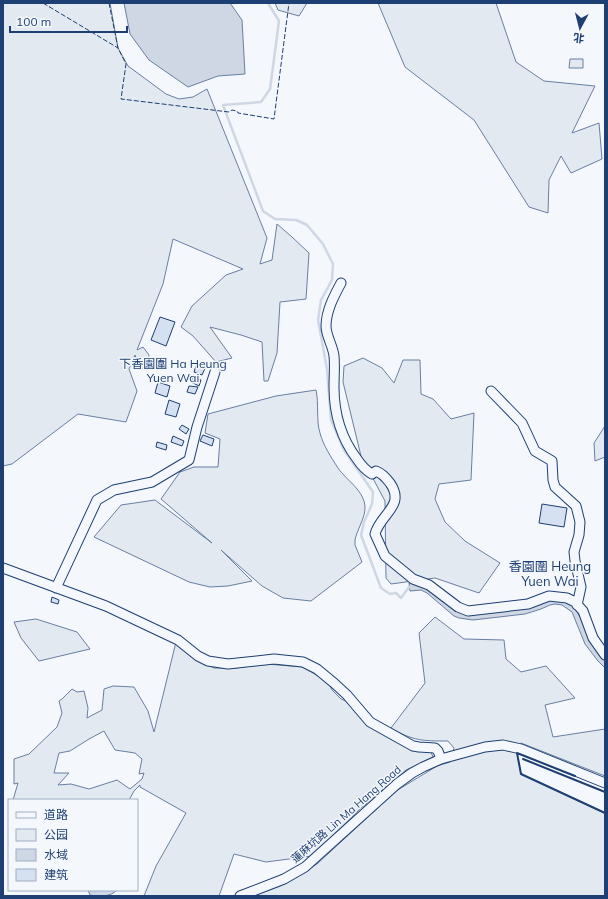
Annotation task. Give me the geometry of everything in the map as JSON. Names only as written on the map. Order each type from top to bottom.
[{"type":"street","points":[[341,283],[331,303],[326,327],[334,355],[334,388],[338,422],[352,452],[366,471],[372,474],[376,472],[383,474],[393,488],[395,504],[379,523],[375,534],[385,556],[413,579],[429,585],[458,607],[468,611],[528,604],[549,596],[567,598],[575,602],[583,611],[593,638],[605,655]]},
{"type":"street","points":[[56,588],[97,500],[114,490],[154,481],[189,459],[197,428],[215,372]]},
{"type":"street","points":[[490,392],[522,423],[535,451],[552,461],[555,487],[576,506],[580,522],[579,535],[574,552],[581,588],[577,604]]},
{"type":"street","points":[[3,568],[106,606],[173,637],[198,656],[212,663],[228,664],[269,659],[296,660],[303,662],[317,669],[334,683],[347,695],[370,722],[411,745],[436,749],[441,759]]},
{"type":"street","name":"蓮麻坑路 Lin Ma Hang Road","points":[[240,896],[284,879],[305,867],[402,780],[423,767],[441,759],[485,747],[496,745],[509,746],[521,749],[605,783]]},
{"type":"green space","points":[[3,3],[110,3],[118,48],[128,66],[166,94],[179,99],[193,97],[207,89],[267,238],[260,264],[272,260],[277,224],[309,253],[306,299],[280,302],[277,353],[268,381],[264,381],[262,342],[210,327],[232,358],[216,362],[193,336],[181,327],[192,306],[226,275],[243,269],[173,239],[163,284],[137,350],[143,347],[149,355],[147,370],[139,367],[135,355],[129,369],[137,391],[126,422],[78,414],[12,464],[3,466]]},
{"type":"green space","points":[[275,3],[307,3],[299,16],[278,10]]},
{"type":"green space","points":[[378,3],[496,3],[516,62],[544,81],[595,86],[572,133],[599,123],[602,159],[571,173],[561,156],[549,180],[548,213],[529,207],[474,120],[405,67]]},
{"type":"green space","points":[[570,59],[583,59],[583,68],[569,68]]},
{"type":"green space","points":[[363,358],[382,368],[394,383],[403,360],[420,360],[421,394],[433,399],[451,419],[474,413],[471,480],[439,484],[435,499],[445,522],[465,541],[500,563],[479,593],[435,578],[391,584],[386,578],[385,501],[361,456],[343,382],[344,366]]},
{"type":"green space","points":[[316,390],[319,428],[323,442],[338,468],[359,491],[365,508],[364,516],[355,540],[355,545],[362,562],[311,601],[283,598],[262,586],[221,550],[252,581],[228,586],[210,587],[189,582],[94,537],[121,505],[155,500],[212,543],[161,499],[180,472],[194,467],[218,467],[220,439],[205,433],[208,414],[276,396]]},
{"type":"green space","points":[[605,426],[605,457],[595,461],[594,443]]},
{"type":"green space","points":[[435,617],[464,639],[504,640],[506,659],[521,672],[546,666],[575,698],[545,705],[553,737],[605,729],[605,776],[521,743],[517,753],[521,774],[605,813],[605,896],[254,896],[280,886],[317,864],[396,791],[437,766],[450,762],[454,748],[448,741],[432,741],[412,738],[391,728],[425,683],[419,633]]},
{"type":"green space","points":[[36,619],[77,632],[90,649],[39,661],[21,638],[14,622]]},
{"type":"green space","points":[[176,642],[190,656],[214,668],[236,668],[266,664],[303,667],[328,682],[332,690],[341,699],[351,703],[363,720],[422,750],[431,752],[433,757],[406,770],[360,809],[312,856],[266,862],[234,854],[219,896],[144,896],[156,866],[186,813],[140,787],[140,785],[134,791],[130,799],[13,799],[18,783],[14,784],[14,759],[29,754],[57,727],[62,713],[59,701],[72,689],[77,692],[84,691],[88,708],[87,718],[102,710],[104,689],[113,686],[134,687],[148,711],[154,732]],"holes":[[[104,731],[115,750],[135,753],[142,759],[139,774],[144,773],[142,779],[130,789],[117,780],[89,789],[71,784],[58,785],[69,773],[54,773],[59,753],[70,751]]]},
{"type":"water","points":[[124,3],[230,3],[242,20],[245,74],[218,76],[188,87],[149,60],[130,34]]},
{"type":"water","points":[[409,583],[420,584],[457,609],[557,598],[574,606],[598,650],[605,659],[605,668],[585,644],[572,612],[562,605],[550,605],[525,614],[473,620],[459,618],[454,616],[427,593],[421,590],[410,591]]},
{"type":"water","points":[[88,891],[116,891],[108,895],[90,895]]},
{"type":"building","points":[[160,317],[175,322],[166,346],[151,340]]},
{"type":"building","points":[[197,363],[206,366],[202,375],[194,372]]},
{"type":"building","points":[[193,377],[201,380],[199,386],[191,382]]},
{"type":"building","points":[[158,382],[170,386],[167,397],[155,393]]},
{"type":"building","points":[[189,386],[198,387],[195,394],[187,392]]},
{"type":"building","points":[[169,400],[180,404],[176,417],[165,414]]},
{"type":"building","points":[[182,425],[189,429],[186,434],[179,429]]},
{"type":"building","points":[[203,435],[214,439],[212,446],[200,441]]},
{"type":"building","points":[[173,436],[184,441],[182,446],[171,442]]},
{"type":"building","points":[[157,442],[167,445],[166,450],[156,447]]},
{"type":"building","points":[[542,504],[567,508],[564,527],[539,523]]},
{"type":"building","points":[[52,597],[59,600],[58,604],[51,602]]},
{"type":"waterway","points":[[268,3],[279,21],[270,89],[261,102],[223,105],[263,211],[275,219],[296,220],[307,225],[323,244],[333,264],[332,280],[321,300],[318,320],[327,369],[331,420],[344,450],[373,492],[372,504],[364,522],[361,535],[381,588],[390,594],[396,593],[401,598],[409,587],[413,587]]},
{"type":"fence","points":[[43,3],[118,48]]},
{"type":"fence","points":[[109,3],[118,48],[126,64],[121,99],[229,112],[232,110],[237,111],[238,113],[274,119],[289,3]]},
{"type":"wall","points":[[575,776],[517,753],[521,774],[605,813]]},
{"type":"wall","points":[[523,759],[605,792]]},
{"type":"district","name":"下香園圍 Ha Heung Yuen Wai","points":[[173,370]]},
{"type":"district","name":"香園圍 Heung Yuen Wai","points":[[550,574]]}]
